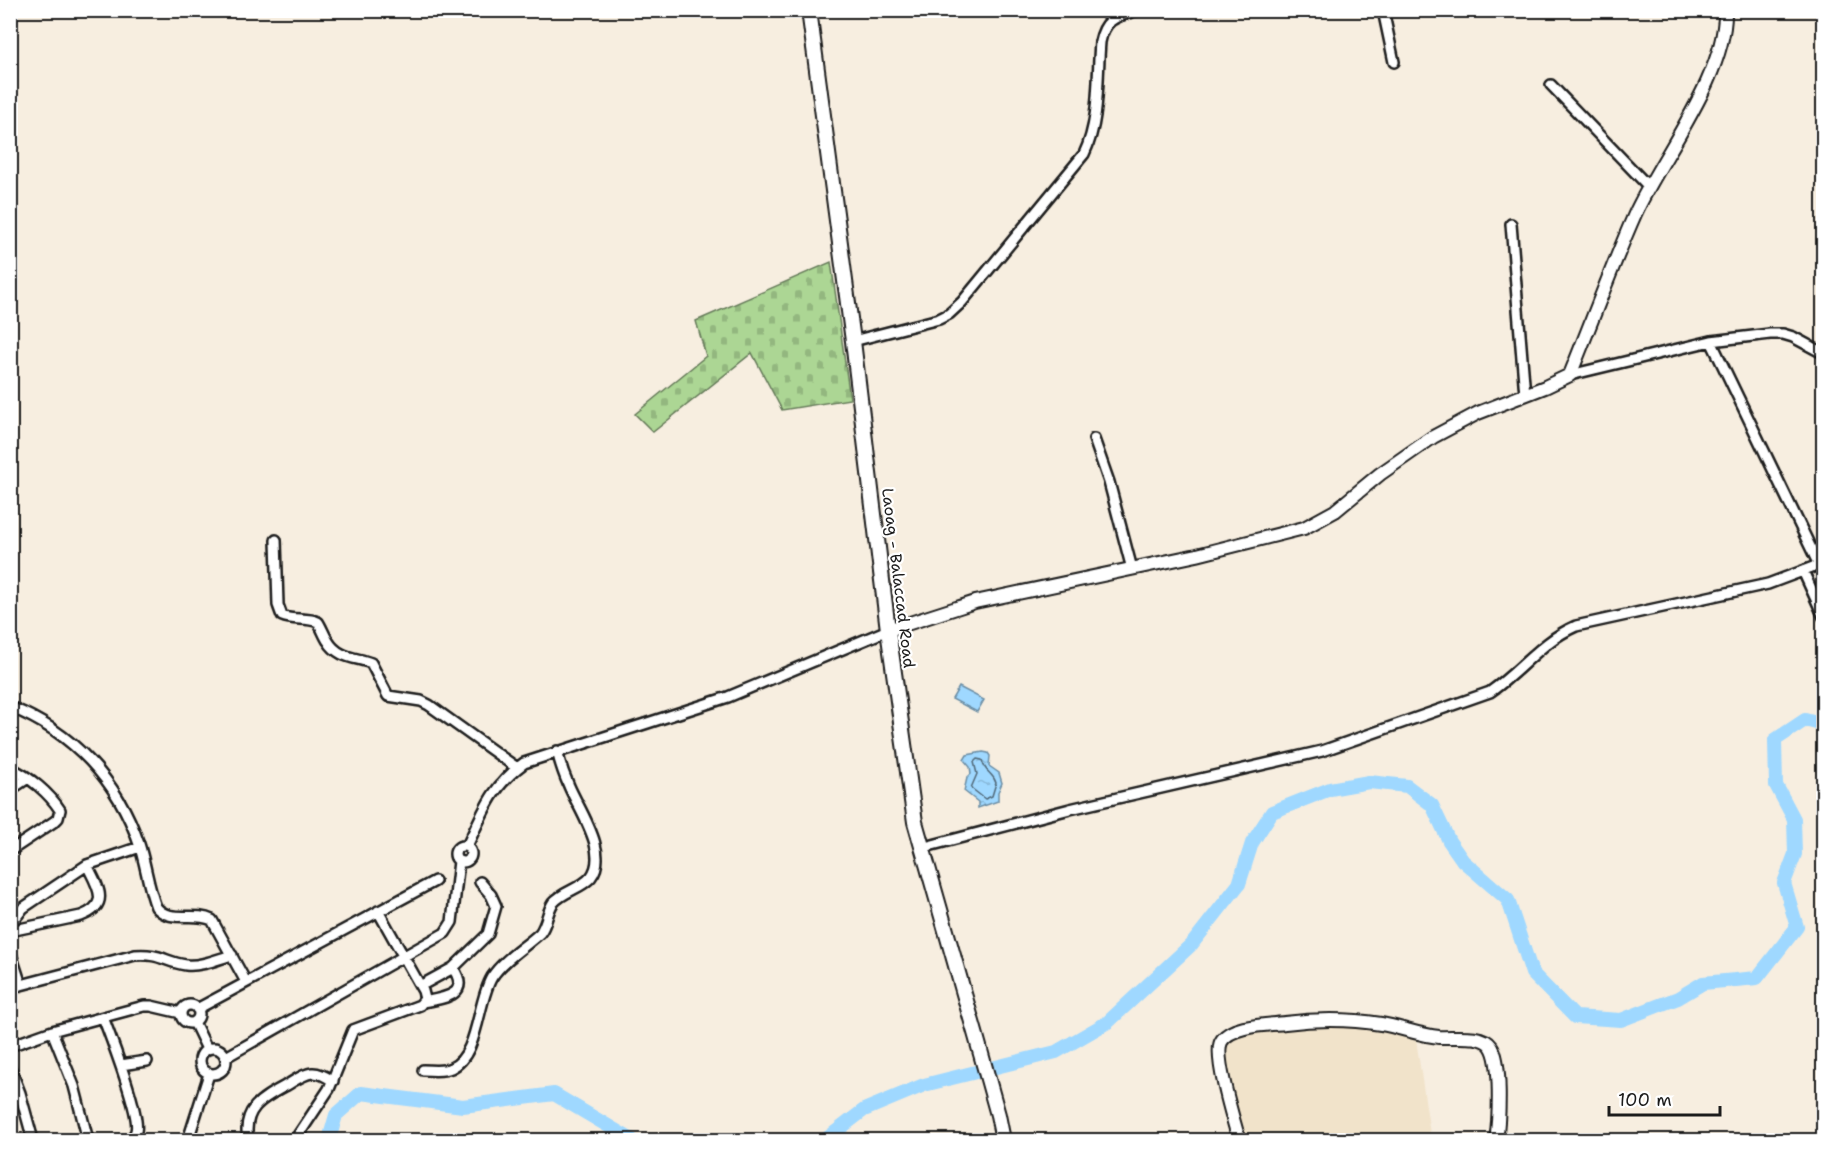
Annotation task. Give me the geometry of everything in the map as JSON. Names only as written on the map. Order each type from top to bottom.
[{"type":"main road","name":"Laoag - Balaccad Road","points":[[809,10],[910,796],[921,848],[976,1036],[1003,1140]]},
{"type":"street","points":[[853,341],[939,319],[950,314],[962,302],[1084,154],[1094,125],[1102,29],[1115,18],[1137,10]]},
{"type":"street","points":[[1383,10],[1394,62]]},
{"type":"street","points":[[1570,375],[1636,212],[1708,79],[1722,42],[1725,10]]},
{"type":"street","points":[[1551,85],[1649,187]]},
{"type":"street","points":[[1511,224],[1525,395]]},
{"type":"street","points":[[226,1057],[436,940],[449,928],[452,922],[459,861],[465,861],[470,857],[471,851],[466,846],[493,792],[502,780],[524,763],[728,697],[888,630],[975,602],[1197,555],[1304,528],[1335,511],[1380,474],[1433,437],[1478,413],[1570,375],[1712,341],[1783,334],[1819,351],[1824,351]]},
{"type":"street","points":[[921,848],[1070,809],[1322,751],[1490,692],[1509,679],[1545,643],[1576,626],[1741,591],[1821,564],[1712,341]]},
{"type":"street","points":[[1094,440],[1109,482],[1132,569]]},
{"type":"street","points":[[276,540],[278,605],[285,618],[318,622],[328,641],[339,653],[351,659],[371,663],[388,696],[421,701],[429,705],[517,768]]},
{"type":"street","points":[[1803,571],[1824,617]]},
{"type":"street","points":[[10,706],[62,734],[82,750],[99,770],[124,807],[140,847],[153,900],[160,911],[168,915],[212,920],[246,982]]},
{"type":"street","points":[[423,1070],[453,1068],[464,1057],[478,1022],[487,986],[493,975],[540,933],[544,928],[551,906],[557,899],[586,882],[597,868],[597,847],[569,788],[557,751]]},
{"type":"street","points":[[10,768],[28,778],[60,810],[60,814],[54,821],[10,851]]},
{"type":"street","points":[[10,790],[28,778]]},
{"type":"street","points":[[10,925],[23,908],[87,865],[140,847]]},
{"type":"street","points":[[10,931],[90,913],[97,907],[100,901],[96,884],[87,865]]},
{"type":"street","points":[[197,1009],[435,881]]},
{"type":"street","points":[[420,986],[453,968],[484,939],[491,927],[495,901],[480,882]]},
{"type":"street","points":[[378,912],[425,995],[423,1002]]},
{"type":"street","points":[[10,951],[21,985]]},
{"type":"street","points":[[10,990],[21,985],[135,955],[150,954],[179,964],[194,966],[232,955]]},
{"type":"street","points":[[295,1140],[333,1081],[353,1030],[423,1002],[444,998],[458,989],[461,983],[453,968]]},
{"type":"street","points":[[190,1005],[197,1009],[199,1016],[190,1023],[183,1020],[181,1013],[190,1005]]},
{"type":"street","points":[[10,1046],[52,1031],[144,1006],[181,1013]]},
{"type":"street","points":[[103,1017],[121,1065],[137,1129],[134,1135],[127,1140]]},
{"type":"street","points":[[1239,1140],[1220,1056],[1219,1047],[1223,1039],[1236,1030],[1321,1020],[1383,1024],[1424,1035],[1477,1038],[1487,1041],[1493,1047],[1496,1057],[1500,1111],[1497,1140]]},
{"type":"street","points":[[194,1022],[207,1049]]},
{"type":"street","points":[[52,1031],[74,1086],[88,1140]]},
{"type":"street","points":[[216,1048],[226,1057],[226,1062],[219,1073],[209,1074],[202,1068],[200,1060],[203,1051],[207,1049],[216,1048]]},
{"type":"street","points":[[121,1065],[147,1061]]},
{"type":"street","points":[[10,1067],[20,1092],[33,1140]]},
{"type":"street","points":[[248,1140],[247,1128],[251,1112],[258,1102],[309,1073],[320,1074],[333,1081]]},
{"type":"street","points":[[188,1140],[209,1074]]},
{"type":"shaded area","points":[[1294,1026],[1371,1027],[1416,1039],[1431,1140],[1243,1140],[1223,1054],[1225,1043],[1236,1034]]},
{"type":"green space","points":[[831,262],[850,399],[782,410],[752,353],[653,432],[635,414],[706,356],[696,321]]},
{"type":"water","points":[[959,687],[984,700],[977,712],[952,699]]},
{"type":"water","points":[[983,752],[990,756],[989,766],[999,773],[1002,783],[998,792],[998,801],[978,808],[978,802],[964,791],[967,778],[971,774],[970,767],[964,760],[967,755]]},
{"type":"waterway","points":[[825,1140],[864,1110],[924,1085],[1056,1052],[1108,1022],[1192,944],[1239,884],[1252,843],[1272,812],[1330,789],[1369,782],[1407,786],[1432,805],[1449,841],[1463,861],[1508,900],[1532,973],[1575,1017],[1621,1020],[1678,998],[1703,983],[1757,978],[1797,927],[1784,883],[1795,854],[1794,819],[1776,785],[1775,740],[1805,720],[1824,725]]},
{"type":"waterway","points":[[329,1140],[336,1115],[361,1093],[463,1106],[554,1094],[632,1140]]}]
